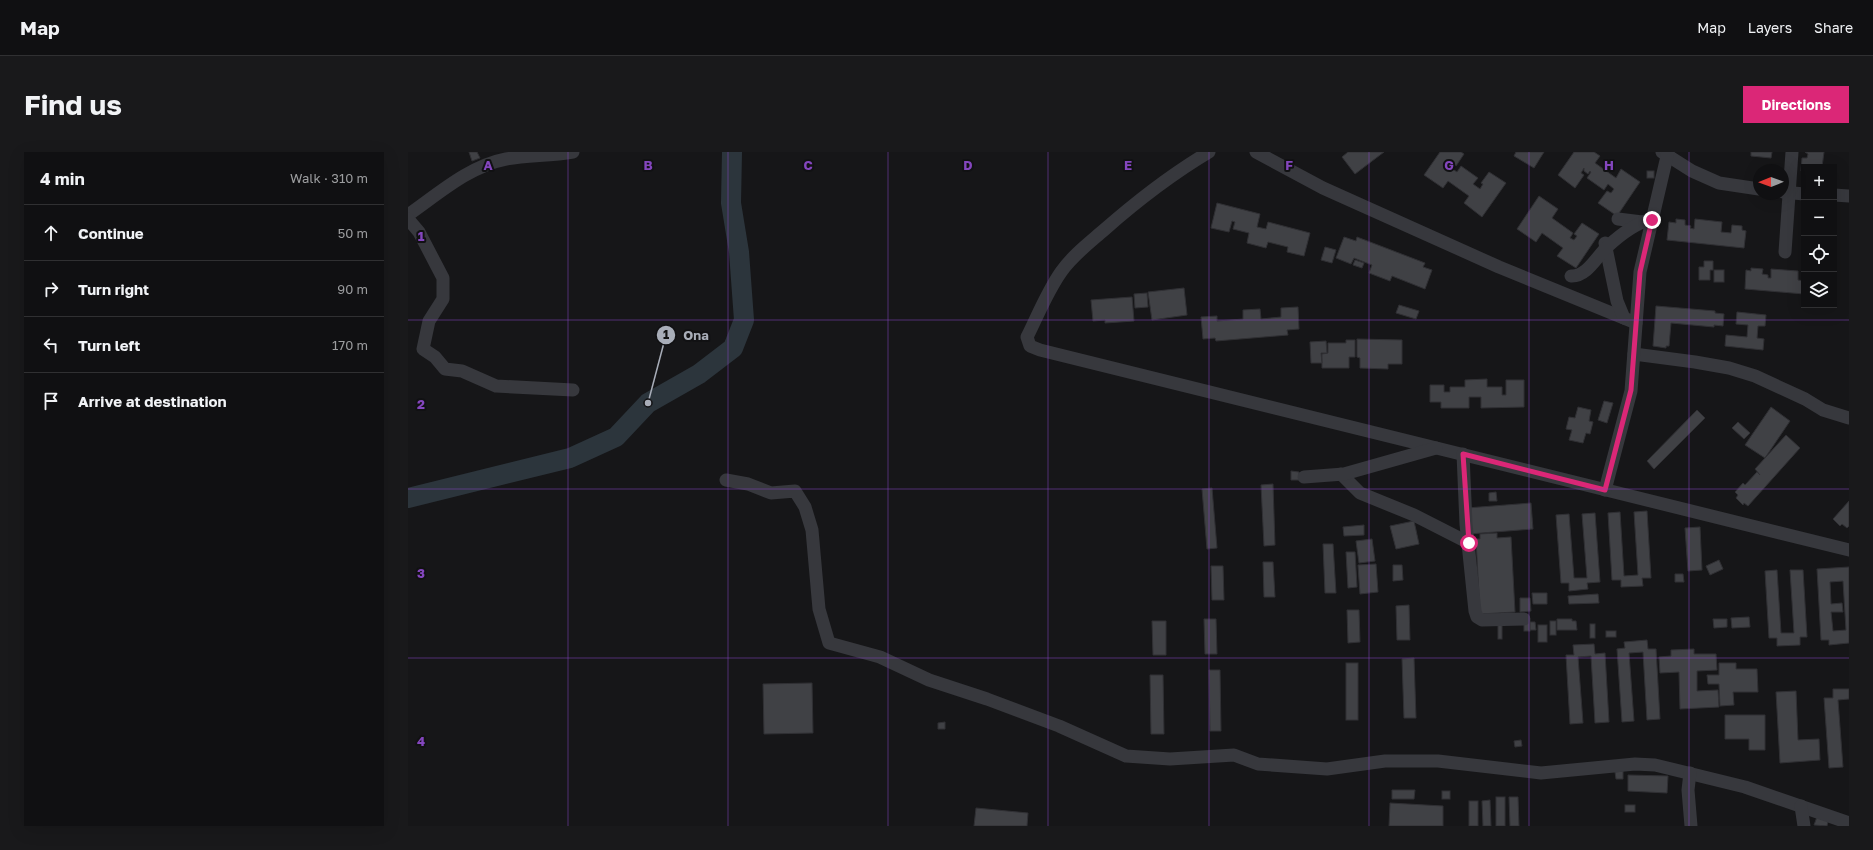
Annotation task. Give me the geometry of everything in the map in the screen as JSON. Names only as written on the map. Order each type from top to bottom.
[{"type":"street","points":[[408,215],[460,179],[481,167],[504,159],[572,152]]},
{"type":"street","points":[[1209,152],[1182,168],[1123,213],[1080,250],[1062,272],[1049,292],[1027,337],[1030,346],[1040,350],[1605,490],[1717,516],[1849,550]]},
{"type":"street","points":[[1256,152],[1323,188],[1499,267],[1636,323]]},
{"type":"street","points":[[1789,172],[1792,152]]},
{"type":"street","points":[[1605,490],[1631,390],[1640,272],[1647,221],[1665,153],[1692,171],[1719,183],[1753,188]]},
{"type":"street","points":[[1789,193],[1801,194]]},
{"type":"street","points":[[1837,195],[1849,196]]},
{"type":"street","points":[[1785,252],[1786,200]]},
{"type":"street","points":[[408,219],[419,232],[443,278],[443,299],[429,321],[423,349],[435,357],[445,369],[462,371],[496,386],[573,390]]},
{"type":"street","points":[[1618,219],[1647,221]]},
{"type":"street","points":[[1571,276],[1576,276],[1587,269],[1605,243],[1647,221]]},
{"type":"street","points":[[1605,243],[1617,301],[1624,318]]},
{"type":"street","points":[[1634,354],[1729,368],[1756,376],[1805,399],[1823,410],[1849,418]]},
{"type":"street","points":[[1304,477],[1341,474],[1438,448]]},
{"type":"street","points":[[1463,454],[1469,543],[1475,611],[1477,617],[1482,620],[1524,619]]},
{"type":"street","points":[[1341,474],[1360,494],[1414,515],[1469,543]]},
{"type":"street","points":[[726,480],[748,484],[771,493],[795,491],[806,507],[812,530],[820,609],[829,643],[880,657],[929,680],[987,699],[1059,726],[1126,756],[1170,759],[1234,755],[1258,764],[1327,769],[1385,761],[1438,761],[1541,773],[1635,764],[1655,765],[1745,787],[1849,823]]},
{"type":"street","points":[[1690,773],[1688,790],[1691,826]]},
{"type":"street","points":[[1800,806],[1804,826]]},
{"type":"building","points":[[469,152],[477,152],[480,158],[472,161]]},
{"type":"building","points":[[1348,152],[1384,152],[1355,174],[1342,157]]},
{"type":"building","points":[[1440,152],[1461,152],[1464,154],[1456,166],[1454,164],[1451,168],[1457,172],[1461,166],[1478,178],[1473,184],[1480,189],[1483,184],[1481,183],[1489,172],[1506,183],[1482,217],[1464,203],[1469,196],[1448,181],[1443,188],[1424,175]]},
{"type":"building","points":[[1516,152],[1544,152],[1534,168],[1514,156]]},
{"type":"building","points":[[1574,152],[1594,152],[1600,156],[1595,163],[1616,178],[1621,169],[1640,182],[1617,216],[1598,203],[1607,191],[1611,193],[1614,189],[1608,184],[1604,190],[1587,178],[1591,172],[1590,171],[1588,174],[1584,171],[1584,168],[1581,173],[1584,175],[1575,188],[1558,175]]},
{"type":"building","points":[[1751,152],[1772,152],[1771,158],[1751,156]]},
{"type":"building","points":[[1805,152],[1824,152],[1822,164],[1802,164],[1802,158],[1807,158],[1808,154]]},
{"type":"building","points":[[1647,171],[1654,171],[1654,178],[1647,178]]},
{"type":"building","points":[[1539,196],[1558,209],[1552,218],[1573,233],[1570,238],[1574,240],[1577,236],[1574,234],[1582,223],[1599,234],[1576,268],[1557,256],[1563,248],[1542,233],[1536,242],[1517,229]]},
{"type":"building","points":[[1217,203],[1260,214],[1257,227],[1266,229],[1268,222],[1310,233],[1304,256],[1287,252],[1288,247],[1268,242],[1266,248],[1247,243],[1249,233],[1233,229],[1235,222],[1232,221],[1229,232],[1211,228]]},
{"type":"building","points":[[1676,219],[1685,220],[1685,225],[1691,226],[1690,228],[1694,229],[1695,219],[1722,222],[1721,232],[1731,233],[1732,225],[1742,226],[1742,230],[1746,231],[1744,248],[1667,240],[1669,222],[1676,223]]},
{"type":"building","points":[[1344,237],[1356,241],[1357,237],[1425,263],[1423,267],[1432,270],[1425,289],[1392,276],[1390,281],[1369,273],[1372,265],[1354,258],[1351,264],[1336,258]]},
{"type":"building","points":[[1325,247],[1336,250],[1332,263],[1321,260]]},
{"type":"building","points":[[1355,260],[1364,263],[1362,268],[1353,265]]},
{"type":"building","points":[[1704,261],[1713,261],[1713,270],[1710,270],[1710,280],[1699,280],[1699,267],[1704,267]]},
{"type":"building","points":[[1751,268],[1763,269],[1762,274],[1768,275],[1768,278],[1771,278],[1771,269],[1798,271],[1798,280],[1801,280],[1801,294],[1745,289],[1746,270],[1751,271]]},
{"type":"building","points":[[1714,270],[1724,270],[1724,282],[1714,282]]},
{"type":"building","points":[[1184,288],[1187,315],[1152,320],[1148,292]]},
{"type":"building","points":[[1147,293],[1148,307],[1135,308],[1134,294]]},
{"type":"building","points":[[1132,297],[1134,321],[1105,323],[1105,320],[1093,321],[1091,300]]},
{"type":"building","points":[[1399,305],[1419,311],[1416,319],[1396,313]]},
{"type":"building","points":[[1656,306],[1715,311],[1715,313],[1724,314],[1723,326],[1714,325],[1714,327],[1671,323],[1669,346],[1666,346],[1666,348],[1653,346]]},
{"type":"building","points":[[1298,307],[1299,329],[1287,330],[1288,335],[1216,341],[1215,338],[1203,339],[1201,317],[1217,316],[1217,321],[1243,319],[1243,310],[1260,309],[1261,319],[1281,317],[1281,308]]},
{"type":"building","points":[[1737,312],[1766,315],[1765,326],[1758,326],[1757,338],[1764,339],[1763,350],[1725,346],[1726,335],[1747,337],[1748,325],[1736,324]]},
{"type":"building","points":[[1357,339],[1402,340],[1402,364],[1388,364],[1388,369],[1360,368],[1360,358],[1357,357]]},
{"type":"building","points":[[1346,340],[1355,340],[1355,357],[1349,357],[1349,368],[1322,368],[1322,354],[1328,353],[1328,343],[1346,343]]},
{"type":"building","points":[[1326,341],[1327,353],[1321,353],[1322,363],[1311,363],[1310,342]]},
{"type":"building","points":[[1487,379],[1487,387],[1502,387],[1502,395],[1506,395],[1506,380],[1524,380],[1524,407],[1481,408],[1481,397],[1469,397],[1469,408],[1441,408],[1441,402],[1430,402],[1430,385],[1444,385],[1444,392],[1450,392],[1450,387],[1465,387],[1465,380]]},
{"type":"building","points":[[1604,401],[1613,403],[1607,423],[1598,420]]},
{"type":"building","points":[[1578,407],[1591,410],[1589,421],[1593,422],[1590,434],[1586,433],[1583,443],[1569,440],[1572,430],[1566,429],[1569,417],[1575,418]]},
{"type":"building","points":[[1771,407],[1790,421],[1765,458],[1745,445]]},
{"type":"building","points":[[1697,410],[1705,418],[1654,469],[1647,461]]},
{"type":"building","points":[[1738,422],[1750,433],[1744,439],[1732,428]]},
{"type":"building","points":[[1786,435],[1800,448],[1748,506],[1744,503],[1743,505],[1736,498],[1738,495],[1735,492],[1743,483],[1745,485],[1757,472],[1760,475],[1755,469]]},
{"type":"building","points":[[1291,471],[1299,472],[1299,480],[1291,480]]},
{"type":"building","points":[[1273,484],[1275,545],[1264,546],[1261,485]]},
{"type":"building","points":[[1212,488],[1217,548],[1207,549],[1202,489]]},
{"type":"building","points":[[1496,492],[1497,501],[1489,501],[1489,493]]},
{"type":"building","points":[[1849,501],[1849,526],[1847,528],[1842,524],[1840,526],[1833,519]]},
{"type":"building","points":[[1531,503],[1533,529],[1469,534],[1467,508]]},
{"type":"building","points":[[1647,511],[1651,578],[1642,578],[1643,586],[1621,587],[1621,580],[1612,580],[1608,513],[1620,512],[1624,576],[1638,575],[1634,512]]},
{"type":"building","points":[[1595,513],[1600,582],[1587,583],[1588,589],[1569,591],[1569,583],[1561,583],[1556,515],[1569,514],[1574,578],[1587,578],[1582,514]]},
{"type":"building","points":[[1414,521],[1419,544],[1396,549],[1390,526]]},
{"type":"building","points":[[1364,525],[1364,535],[1344,536],[1343,527]]},
{"type":"building","points":[[1700,527],[1702,570],[1688,571],[1685,528]]},
{"type":"building","points":[[1497,533],[1497,538],[1511,537],[1515,612],[1480,614],[1476,539],[1480,539],[1480,534]]},
{"type":"building","points":[[1372,539],[1375,561],[1359,563],[1356,541]]},
{"type":"building","points":[[1323,544],[1333,544],[1336,593],[1325,593]]},
{"type":"building","points":[[1346,552],[1355,552],[1357,587],[1348,588]]},
{"type":"building","points":[[1719,560],[1723,569],[1710,575],[1706,566]]},
{"type":"building","points":[[1263,562],[1273,562],[1275,597],[1264,597]]},
{"type":"building","points":[[1376,564],[1378,592],[1360,594],[1358,565]]},
{"type":"building","points":[[1393,565],[1402,565],[1403,580],[1393,581]]},
{"type":"building","points":[[1211,566],[1223,566],[1224,600],[1212,600]]},
{"type":"building","points":[[1849,567],[1849,643],[1829,645],[1829,640],[1821,640],[1817,569]],"holes":[[[1843,581],[1846,630],[1833,631],[1831,612],[1843,612],[1842,603],[1831,604],[1830,582]]]},
{"type":"building","points":[[1777,570],[1781,633],[1794,633],[1790,570],[1803,570],[1807,637],[1800,637],[1800,645],[1777,646],[1777,638],[1769,638],[1765,571]]},
{"type":"building","points":[[1675,574],[1683,574],[1684,582],[1675,582]]},
{"type":"building","points":[[1532,593],[1547,593],[1547,604],[1533,604]]},
{"type":"building","points":[[1598,594],[1599,603],[1569,604],[1568,596]]},
{"type":"building","points":[[1520,598],[1530,598],[1531,611],[1520,612]]},
{"type":"building","points":[[1409,605],[1410,640],[1397,640],[1396,606]]},
{"type":"building","points":[[1347,610],[1359,610],[1360,642],[1348,643]]},
{"type":"building","points":[[1749,617],[1750,627],[1732,628],[1731,618]]},
{"type":"building","points":[[1204,619],[1216,619],[1217,654],[1205,654]]},
{"type":"building","points":[[1557,619],[1572,619],[1572,621],[1576,621],[1577,630],[1557,630]]},
{"type":"building","points":[[1713,619],[1727,619],[1727,627],[1714,628]]},
{"type":"building","points":[[1152,621],[1166,621],[1166,655],[1153,655]]},
{"type":"building","points":[[1524,621],[1530,621],[1530,631],[1524,631]]},
{"type":"building","points":[[1550,621],[1556,621],[1556,635],[1550,635]]},
{"type":"building","points":[[1530,622],[1535,622],[1536,630],[1530,630]]},
{"type":"building","points":[[1498,624],[1502,624],[1502,639],[1498,639]]},
{"type":"building","points":[[1590,624],[1595,624],[1595,638],[1590,638]]},
{"type":"building","points":[[1538,625],[1547,625],[1547,642],[1538,642]]},
{"type":"building","points":[[1606,631],[1616,631],[1616,637],[1606,637]]},
{"type":"building","points":[[1647,640],[1648,649],[1656,649],[1660,719],[1647,720],[1643,652],[1629,653],[1634,721],[1622,722],[1617,649],[1625,648],[1624,642]]},
{"type":"building","points":[[1594,644],[1595,654],[1605,653],[1609,722],[1595,723],[1591,656],[1578,657],[1583,723],[1570,724],[1566,655],[1574,655],[1573,645]]},
{"type":"building","points":[[1694,649],[1694,654],[1716,654],[1717,670],[1697,671],[1697,691],[1718,690],[1719,707],[1680,709],[1679,672],[1660,673],[1659,657],[1671,656],[1671,650]]},
{"type":"building","points":[[1414,658],[1416,718],[1404,718],[1402,659]]},
{"type":"building","points":[[1346,663],[1358,663],[1358,720],[1346,720]]},
{"type":"building","points":[[1719,663],[1736,663],[1736,669],[1757,669],[1758,692],[1733,692],[1734,705],[1720,706],[1719,684],[1708,684],[1707,675],[1719,675]]},
{"type":"building","points":[[1209,670],[1220,670],[1221,731],[1210,731]]},
{"type":"building","points":[[1150,675],[1163,675],[1164,734],[1151,734]]},
{"type":"building","points":[[812,683],[813,733],[764,734],[763,684]]},
{"type":"building","points":[[1833,689],[1849,689],[1849,699],[1838,700],[1843,767],[1829,768],[1824,698],[1833,698]]},
{"type":"building","points":[[1796,691],[1798,740],[1819,739],[1820,760],[1780,763],[1776,692]]},
{"type":"building","points":[[1725,715],[1765,715],[1765,750],[1749,750],[1749,739],[1725,739]]},
{"type":"building","points":[[945,722],[945,729],[938,729],[938,723]]},
{"type":"building","points":[[1521,740],[1522,746],[1515,747],[1514,741]]},
{"type":"building","points":[[1623,771],[1623,779],[1616,779],[1615,772]]},
{"type":"building","points":[[1628,775],[1668,776],[1667,793],[1628,791]]},
{"type":"building","points":[[1392,790],[1415,790],[1414,799],[1392,799]]},
{"type":"building","points":[[1442,791],[1450,791],[1450,799],[1442,799]]},
{"type":"building","points":[[1496,797],[1505,797],[1505,826],[1496,826]]},
{"type":"building","points":[[1509,797],[1518,797],[1519,826],[1510,826]]},
{"type":"building","points":[[1490,800],[1491,826],[1483,826],[1482,801]]},
{"type":"building","points":[[1469,801],[1478,801],[1478,826],[1469,826]]},
{"type":"building","points":[[1390,803],[1443,806],[1443,826],[1389,826]]},
{"type":"building","points":[[1625,805],[1635,805],[1635,812],[1625,812]]},
{"type":"building","points":[[976,808],[1028,813],[1027,826],[974,826]]},
{"type":"building","points":[[1817,817],[1828,821],[1827,826],[1814,825]]},
{"type":"waterway","points":[[408,498],[570,458],[616,437],[648,403],[699,374],[733,348],[744,320],[739,252],[731,203],[732,152]]},
{"type":"place","name":"Ona","points":[[648,403]]},
{"type":"route","points":[[1469,543],[1466,524],[1463,454],[1605,490],[1631,390],[1640,272],[1652,220]]}]
